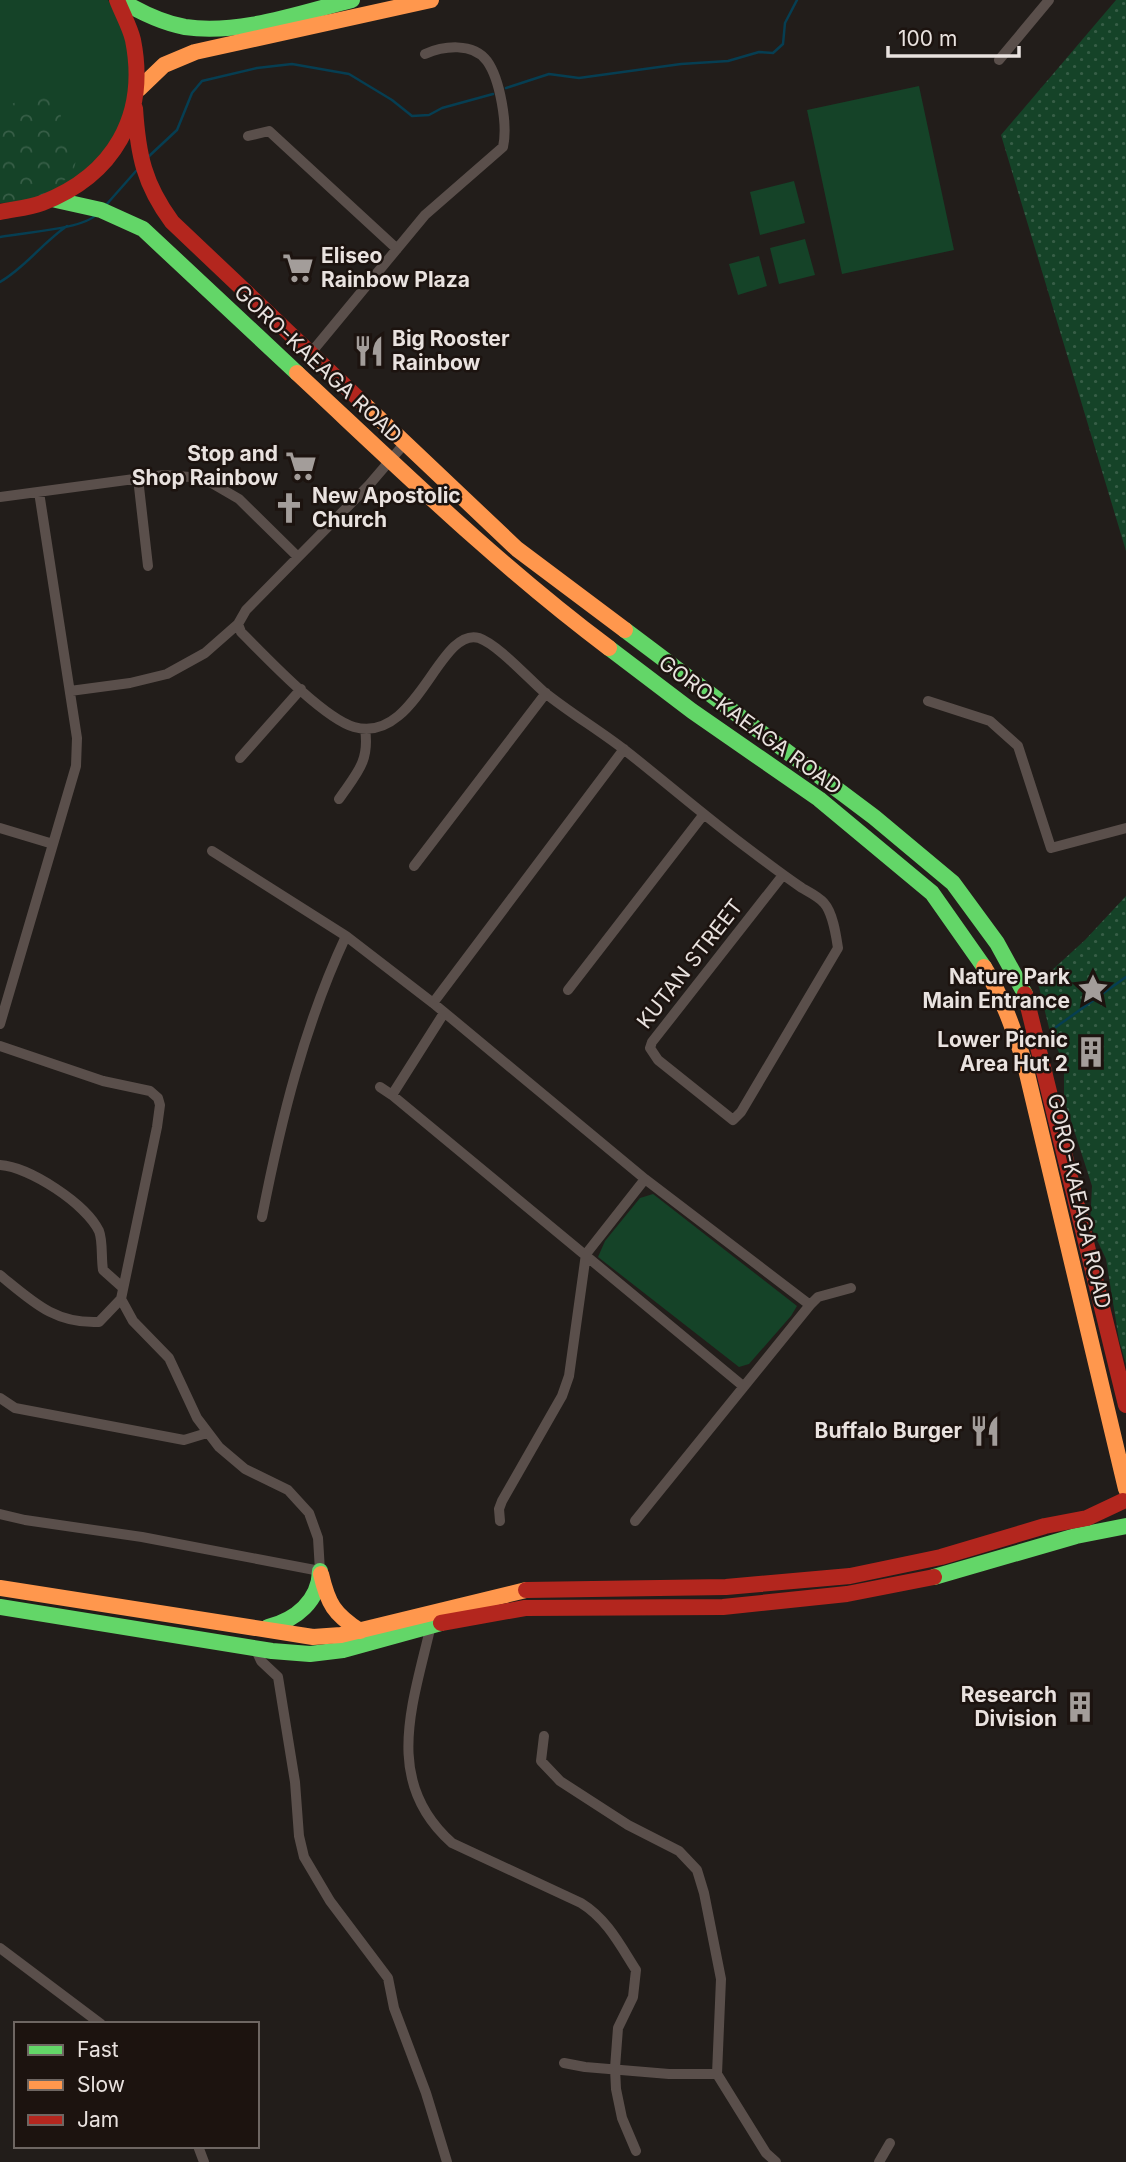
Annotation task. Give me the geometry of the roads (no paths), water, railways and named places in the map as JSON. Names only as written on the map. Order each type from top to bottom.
[{"type":"main road","points":[[118,0],[163,21],[196,28],[234,25],[316,4],[352,0]]},
{"type":"main road","points":[[0,212],[29,209],[56,200],[83,185],[106,163],[124,137],[139,89],[139,65],[128,19],[118,0]]},
{"type":"main road","points":[[139,89],[164,65],[195,52],[431,0]]},
{"type":"main road","name":"GORO-KAEAGA ROAD","points":[[135,108],[137,142],[143,173],[160,207],[172,222],[517,549],[884,825],[953,883],[977,913],[1021,986],[1029,1005],[1126,1405]]},
{"type":"main road","name":"GORO-KAEAGA ROAD","points":[[56,200],[99,208],[143,229],[499,561],[546,601],[692,711],[819,799],[932,893],[974,949],[1000,995],[1024,1061],[1125,1499]]},
{"type":"main road","points":[[0,1588],[313,1637],[360,1631],[527,1590],[726,1587],[850,1576],[941,1557],[1045,1526],[1087,1518],[1125,1499]]},
{"type":"main road","points":[[0,1607],[255,1648],[310,1654],[327,1653],[431,1625],[537,1607],[723,1606],[847,1594],[941,1576],[1066,1539],[1126,1526]]},
{"type":"main road","points":[[320,1571],[332,1610],[340,1620],[360,1631]]},
{"type":"main road","points":[[259,1629],[283,1624],[299,1615],[320,1581],[320,1571]]},
{"type":"street","points":[[999,60],[1049,0]]},
{"type":"street","points":[[308,383],[316,359],[425,215],[503,147],[506,133],[500,92],[486,60],[473,50],[456,47],[439,47],[425,54]]},
{"type":"street","points":[[248,136],[269,131],[397,249]]},
{"type":"street","points":[[70,691],[130,683],[167,674],[205,653],[238,624],[246,610],[405,443]]},
{"type":"street","points":[[0,497],[164,475],[203,478],[239,499],[298,557]]},
{"type":"street","points":[[138,478],[148,566]]},
{"type":"street","points":[[0,1024],[76,766],[77,738],[39,492]]},
{"type":"street","points":[[238,624],[241,632],[330,715],[352,727],[365,729],[386,724],[398,716],[426,686],[452,647],[470,637],[479,638],[546,693],[624,749],[783,875]]},
{"type":"street","points":[[240,758],[301,689]]},
{"type":"street","points":[[414,866],[546,693]]},
{"type":"street","points":[[928,701],[990,721],[1018,746],[1051,848],[1126,828]]},
{"type":"street","points":[[339,799],[362,765],[368,746],[365,729]]},
{"type":"street","points":[[433,1003],[624,749]]},
{"type":"street","points":[[568,990],[704,814]]},
{"type":"street","points":[[0,828],[53,844]]},
{"type":"street","points":[[212,851],[346,936],[433,1003],[645,1179],[810,1305]]},
{"type":"street","name":"KUTAN STREET","points":[[783,875],[824,903],[836,933],[838,948],[741,1112],[733,1120],[658,1060],[650,1048],[783,875]]},
{"type":"street","points":[[262,1217],[278,1135],[298,1058],[346,936]]},
{"type":"street","points":[[392,1094],[444,1013]]},
{"type":"street","points":[[0,1046],[103,1081],[150,1091],[158,1098],[160,1105],[158,1127],[122,1293],[99,1322],[78,1323],[46,1311],[0,1275]]},
{"type":"street","points":[[380,1087],[392,1094],[743,1386]]},
{"type":"street","points":[[0,1166],[22,1169],[61,1193],[91,1219],[100,1235],[103,1270],[122,1293],[133,1321],[169,1358],[197,1418],[207,1433],[245,1469],[288,1490],[300,1501],[314,1524],[318,1538],[320,1571],[142,1537],[0,1514]]},
{"type":"street","points":[[500,1521],[499,1508],[502,1501],[562,1396],[569,1376],[586,1254],[645,1179]]},
{"type":"street","points":[[635,1521],[810,1305],[818,1297],[851,1288]]},
{"type":"street","points":[[0,1398],[15,1408],[184,1440],[207,1433]]},
{"type":"street","points":[[431,1625],[408,1727],[411,1780],[422,1809],[452,1843],[582,1903],[610,1928],[636,1970],[633,1997],[618,2028],[615,2068],[622,2118],[636,2151]]},
{"type":"street","points":[[255,1648],[261,1661],[278,1677],[304,1857],[330,1901],[388,1979],[394,2008],[426,2093],[447,2162]]},
{"type":"street","points":[[544,1736],[541,1761],[560,1781],[628,1825],[679,1851],[697,1870],[721,1979],[717,2074],[766,2153],[776,2162]]},
{"type":"street","points":[[0,1948],[98,2022]]},
{"type":"street","points":[[564,2063],[669,2074],[717,2074]]},
{"type":"street","points":[[879,2162],[890,2143]]},
{"type":"waterway","points":[[506,88],[549,74],[579,78],[681,64],[728,61],[759,52],[773,53],[783,44],[785,23],[797,0]]},
{"type":"waterway","points":[[147,158],[177,130],[192,93],[202,81],[257,68],[292,64],[349,74],[392,100],[412,116],[429,115],[442,108],[493,94]]},
{"type":"waterway","points":[[106,205],[136,171]]},
{"type":"waterway","points":[[0,237],[79,224],[97,214]]},
{"type":"waterway","points":[[0,282],[67,226]]},
{"type":"waterway","points":[[1056,1027],[1126,977]]},
{"type":"place","name":"Eliseo Rainbow Plaza","points":[[298,268]]},
{"type":"place","name":"Big Rooster Rainbow","points":[[369,351]]},
{"type":"place","name":"Stop and Shop Rainbow","points":[[301,466]]},
{"type":"place","name":"New Apostolic Church","points":[[289,508]]},
{"type":"place","name":"Nature Park Main Entrance","points":[[1093,989]]},
{"type":"place","name":"Lower Picnic Area Hut 2","points":[[1091,1052]]},
{"type":"place","name":"Buffalo Burger","points":[[985,1431]]},
{"type":"place","name":"Research Division","points":[[1080,1707]]}]
